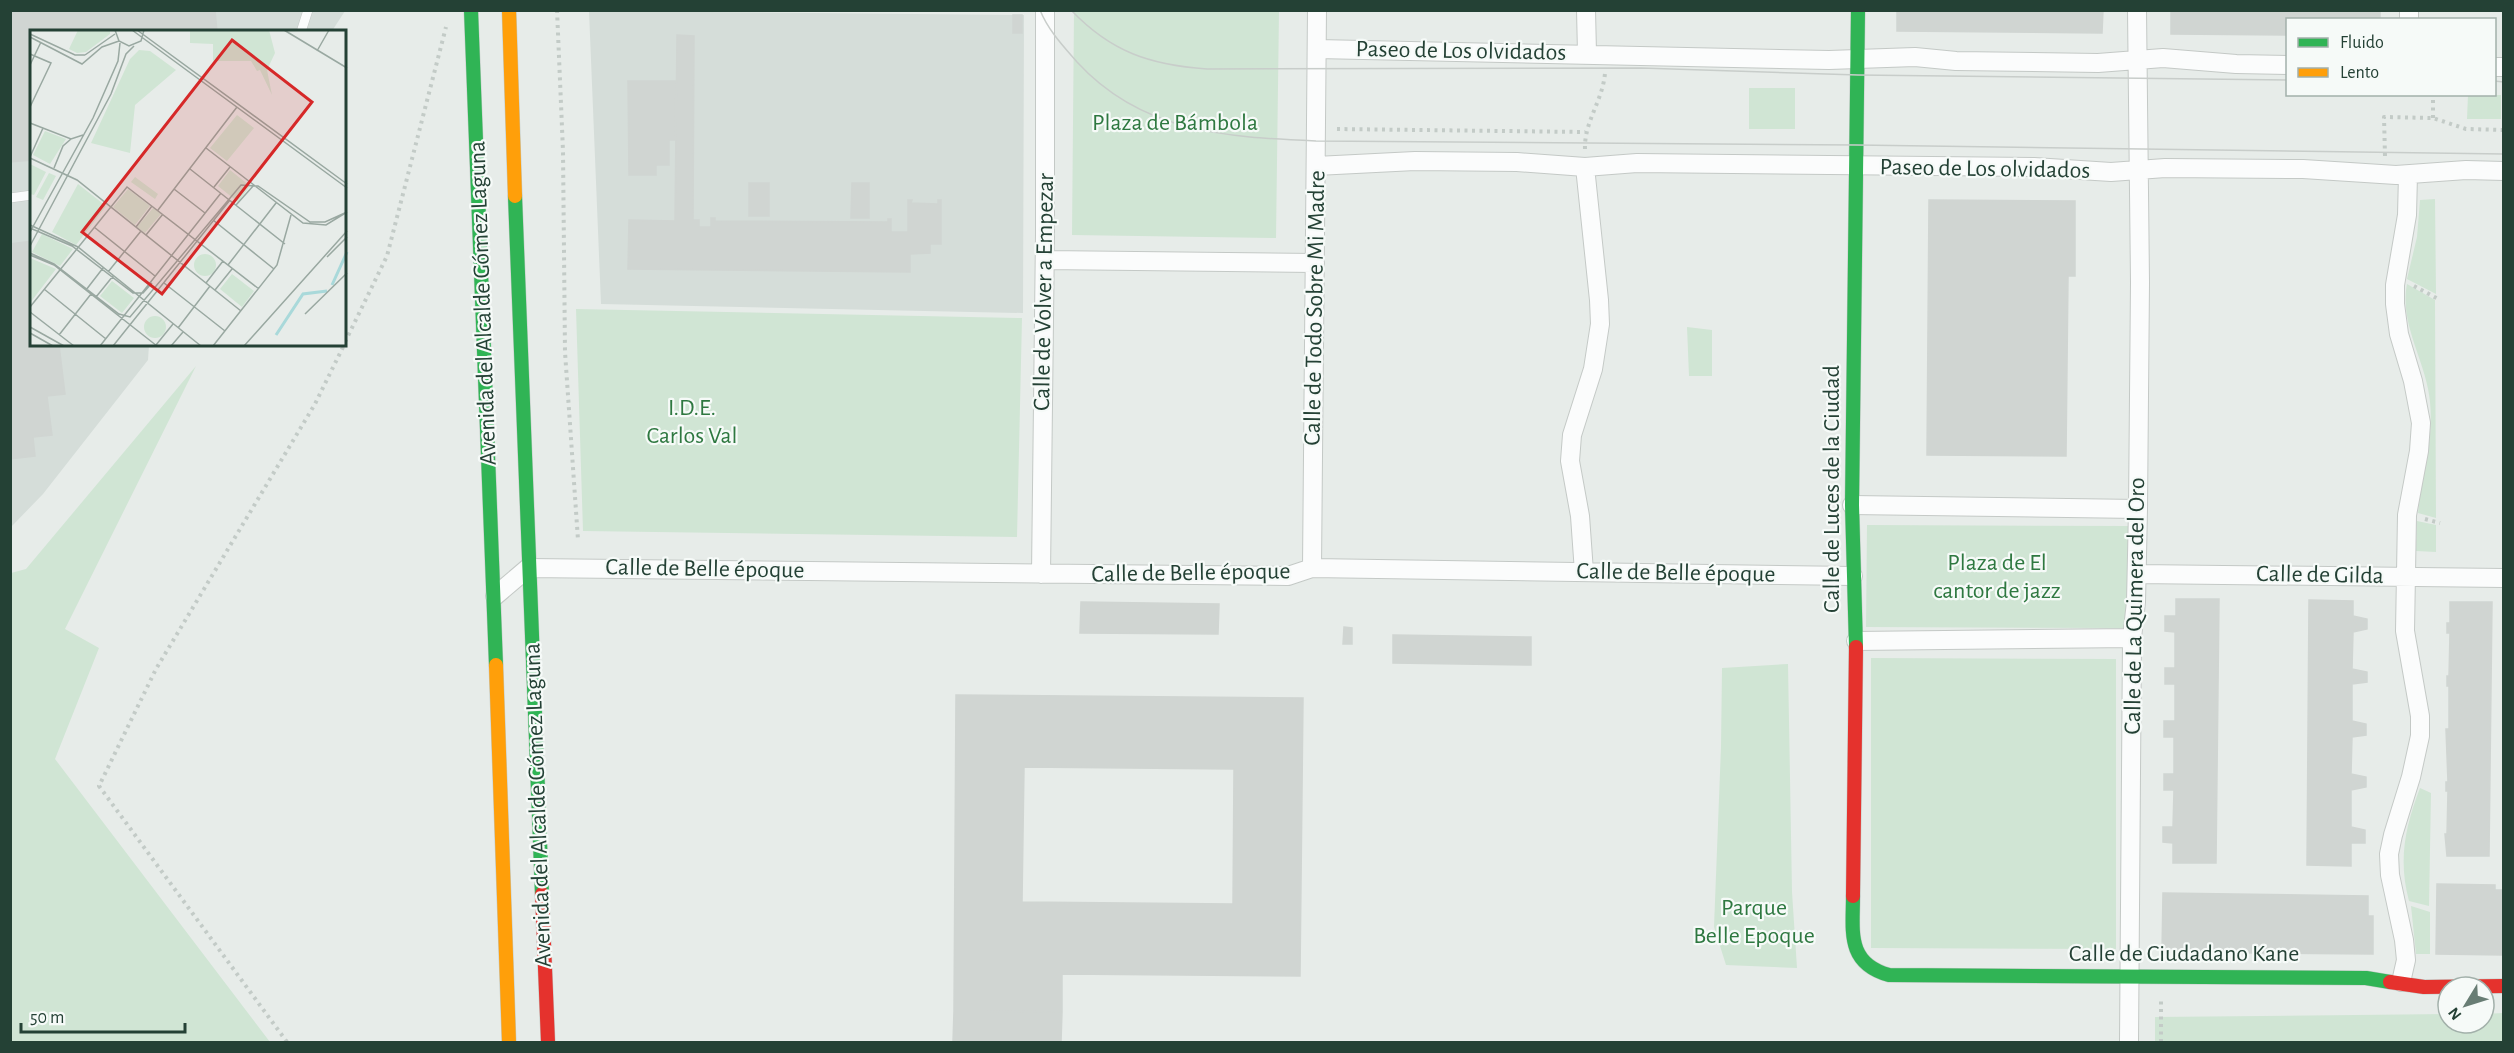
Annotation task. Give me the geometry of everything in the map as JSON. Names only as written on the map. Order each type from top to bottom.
[{"type":"main road","name":"Avenida del Alcalde Gómez Laguna","points":[[471,10],[495,596],[509,1042]]},
{"type":"main road","name":"Avenida del Alcalde Gómez Laguna","points":[[509,10],[528,568],[548,1042]]},
{"type":"main road","name":"Calle de Luces de la Ciudad","points":[[1858,10],[1852,505],[1856,641],[1854,939],[1856,952],[1865,965]]},
{"type":"main road","name":"Calle de Ciudadano Kane","points":[[1865,965],[1881,974],[1897,976],[2366,978],[2424,987],[2504,986]]},
{"type":"street","name":"Calle de Volver a Empezar","points":[[1041,574],[1045,10]]},
{"type":"street","points":[[1317,10],[1317,49]]},
{"type":"street","points":[[1586,10],[1596,53]]},
{"type":"street","points":[[2137,10],[2139,170]]},
{"type":"street","name":"Paseo de Los olvidados","points":[[1317,49],[1596,53],[1829,60],[1915,57],[1956,61],[2098,63],[2163,58],[2236,64],[2286,65]]},
{"type":"street","name":"Calle de Todo Sobre Mi Madre","points":[[1312,568],[1317,49]]},
{"type":"street","name":"Paseo de Los olvidados","points":[[1316,166],[1415,160],[1517,162],[1585,168],[1626,163],[2034,167],[2111,172],[2165,168],[2303,169],[2408,175],[2466,170],[2504,171]]},
{"type":"street","points":[[1584,572],[1580,516],[1570,461],[1572,435],[1593,369],[1599,324],[1599,300],[1585,168]]},
{"type":"street","name":"Calle de La Quimera del Oro","points":[[2129,1042],[2132,638],[2137,574],[2138,509],[2139,170]]},
{"type":"street","points":[[2401,982],[2406,960],[2392,885],[2389,854],[2392,835],[2411,777],[2420,736],[2420,716],[2404,631],[2408,505],[2419,451],[2421,423],[2413,381],[2399,334],[2395,304],[2397,276],[2405,237],[2408,175]]},
{"type":"street","points":[[1045,260],[1315,263]]},
{"type":"street","points":[[1852,505],[2138,509]]},
{"type":"street","name":"Calle de Belle époque","points":[[528,568],[1288,576],[1312,568],[1853,576]]},
{"type":"street","points":[[495,596],[528,568]]},
{"type":"street","name":"Calle de Gilda","points":[[2137,574],[2504,578]]},
{"type":"street","points":[[1856,641],[2132,638]]},
{"type":"lane","points":[[302,30],[308,10]]},
{"type":"lane","points":[[10,198],[30,195]]},
{"type":"path","points":[[557,10],[563,151],[565,352],[578,540]]},
{"type":"path","points":[[346,340],[387,256],[447,23]]},
{"type":"path","points":[[1585,168],[1586,132],[1604,86],[1596,53]]},
{"type":"path","points":[[2433,96],[2433,118]]},
{"type":"path","points":[[2385,174],[2384,117],[2433,118],[2466,129],[2504,130]]},
{"type":"path","points":[[1337,129],[1586,132]]},
{"type":"path","points":[[2397,276],[2440,300]]},
{"type":"path","points":[[287,1042],[99,786],[156,669],[315,404],[343,346]]},
{"type":"path","points":[[2161,1042],[2162,976]]},
{"type":"shaded area","points":[[11,11],[345,11],[333,30],[30,30],[30,346],[149,346],[148,360],[43,494],[11,527]]},
{"type":"shaded area","points":[[589,11],[1024,15],[1023,313],[601,304]]},
{"type":"green space","name":"Plaza de Bámbola","points":[[1074,11],[1279,11],[1276,238],[1072,235]]},
{"type":"green space","points":[[1749,88],[1795,88],[1795,129],[1749,129]]},
{"type":"green space","points":[[2501,95],[2501,119],[2467,119],[2468,96]]},
{"type":"green space","points":[[2435,199],[2436,294],[2407,279],[2417,237],[2420,200]]},
{"type":"green space","points":[[2407,284],[2435,300],[2436,518],[2418,513],[2431,416],[2428,387],[2407,314]]},
{"type":"green space","name":"I.D.E. Carlos Val","points":[[576,309],[1022,318],[1017,537],[583,531]]},
{"type":"green space","points":[[1687,327],[1712,330],[1712,376],[1689,376]]},
{"type":"green space","points":[[196,366],[65,629],[99,648],[55,759],[270,1042],[11,1042],[11,573],[26,569]]},
{"type":"green space","points":[[2417,521],[2436,525],[2436,552],[2416,551]]},
{"type":"green space","name":"Plaza de El cantor de jazz","points":[[1867,525],[2128,526],[2127,628],[1866,627]]},
{"type":"green space","points":[[1871,658],[2116,659],[2116,949],[1871,948]]},
{"type":"green space","name":"Parque Belle Epoque","points":[[1788,664],[1792,892],[1797,968],[1726,965],[1714,927],[1722,668]]},
{"type":"green space","points":[[2420,788],[2431,793],[2429,906],[2409,901],[2404,872],[2407,830]]},
{"type":"green space","points":[[2411,906],[2430,912],[2430,954],[2416,954]]},
{"type":"green space","points":[[2496,1013],[2503,1013],[2503,1042],[2155,1042],[2155,1017],[2436,1014],[2436,1035],[2496,1035]]},
{"type":"building","points":[[10,10],[215,10],[217,30],[30,30],[30,160],[10,162]]},
{"type":"building","points":[[1897,10],[2103,10],[2102,33],[1897,31]]},
{"type":"building","points":[[2171,10],[2380,10],[2380,18],[2286,18],[2286,35],[2171,34]]},
{"type":"building","points":[[1013,15],[1022,15],[1022,33],[1013,33]]},
{"type":"building","points":[[677,35],[694,36],[693,220],[699,220],[699,227],[711,227],[711,218],[715,218],[715,221],[888,222],[888,219],[891,219],[891,232],[908,232],[908,200],[912,200],[911,203],[938,204],[938,200],[941,200],[941,244],[930,244],[930,253],[910,254],[910,272],[628,269],[629,220],[675,221]]},
{"type":"building","points":[[628,81],[676,81],[675,140],[669,140],[669,165],[656,165],[656,175],[629,175]]},
{"type":"building","points":[[749,183],[769,183],[769,216],[749,216]]},
{"type":"building","points":[[852,183],[869,183],[869,218],[851,218]]},
{"type":"building","points":[[1929,200],[2075,201],[2075,276],[2068,276],[2066,456],[1927,455]]},
{"type":"building","points":[[30,241],[30,346],[59,346],[65,394],[47,396],[52,435],[33,437],[35,456],[10,459],[10,244]]},
{"type":"building","points":[[2176,599],[2219,599],[2216,863],[2173,863],[2173,843],[2163,842],[2163,827],[2173,827],[2174,790],[2164,790],[2164,774],[2174,774],[2174,737],[2164,737],[2164,721],[2175,721],[2175,684],[2165,684],[2165,668],[2175,668],[2175,632],[2165,631],[2165,616],[2176,616]]},
{"type":"building","points":[[2309,600],[2353,601],[2353,616],[2367,619],[2367,629],[2353,632],[2352,669],[2367,672],[2367,682],[2352,684],[2352,721],[2366,724],[2366,735],[2352,737],[2351,774],[2366,777],[2366,787],[2351,790],[2351,827],[2365,830],[2365,843],[2351,843],[2351,866],[2307,865]]},
{"type":"building","points":[[1081,602],[1219,604],[1218,634],[1080,633]]},
{"type":"building","points":[[2450,602],[2492,602],[2489,856],[2447,856],[2445,834],[2447,834],[2448,791],[2446,791],[2446,782],[2448,782],[2446,729],[2449,729],[2447,676],[2449,676],[2450,633],[2447,633],[2447,623],[2450,623]]},
{"type":"building","points":[[1344,627],[1352,628],[1352,644],[1343,644]]},
{"type":"building","points":[[1393,635],[1531,637],[1531,665],[1393,663]]},
{"type":"building","points":[[956,695],[1303,698],[1300,976],[1062,974],[1062,1012],[954,1011]],"holes":[[[1024,767],[1234,769],[1233,904],[1022,902]]]},
{"type":"building","points":[[2437,884],[2495,885],[2495,890],[2504,890],[2504,955],[2436,954]]},
{"type":"building","points":[[2163,893],[2368,896],[2368,916],[2373,916],[2373,954],[2162,952]]},
{"type":"building","points":[[954,1011],[1062,1012],[1061,1042],[953,1042]]},
{"type":"tram line","points":[[1040,10],[1061,44],[1077,62],[1102,86],[1129,104],[1187,127],[1250,137],[1316,141],[1857,145],[2504,154]]},
{"type":"tram line","points":[[1071,10],[1101,36],[1133,54],[1167,64],[1207,69],[1641,68],[1858,75],[2286,80]]},
{"type":"tram line","points":[[2496,81],[2504,82]]},
{"type":"traffic: fast","points":[[471,10],[496,665]]},
{"type":"traffic: fast","points":[[1856,647],[1852,505],[1858,10]]},
{"type":"traffic: fast","points":[[515,196],[542,894]]},
{"type":"traffic: fast","points":[[1853,896],[1853,933],[1859,954],[1865,963],[1889,975],[2366,978],[2390,982]]},
{"type":"traffic: slow","points":[[509,10],[515,196]]},
{"type":"traffic: slow","points":[[496,665],[509,1042]]},
{"type":"traffic: jam","points":[[1853,896],[1856,647]]},
{"type":"traffic: jam","points":[[542,894],[548,1042]]},
{"type":"traffic: jam","points":[[2390,982],[2424,987],[2504,986]]}]
